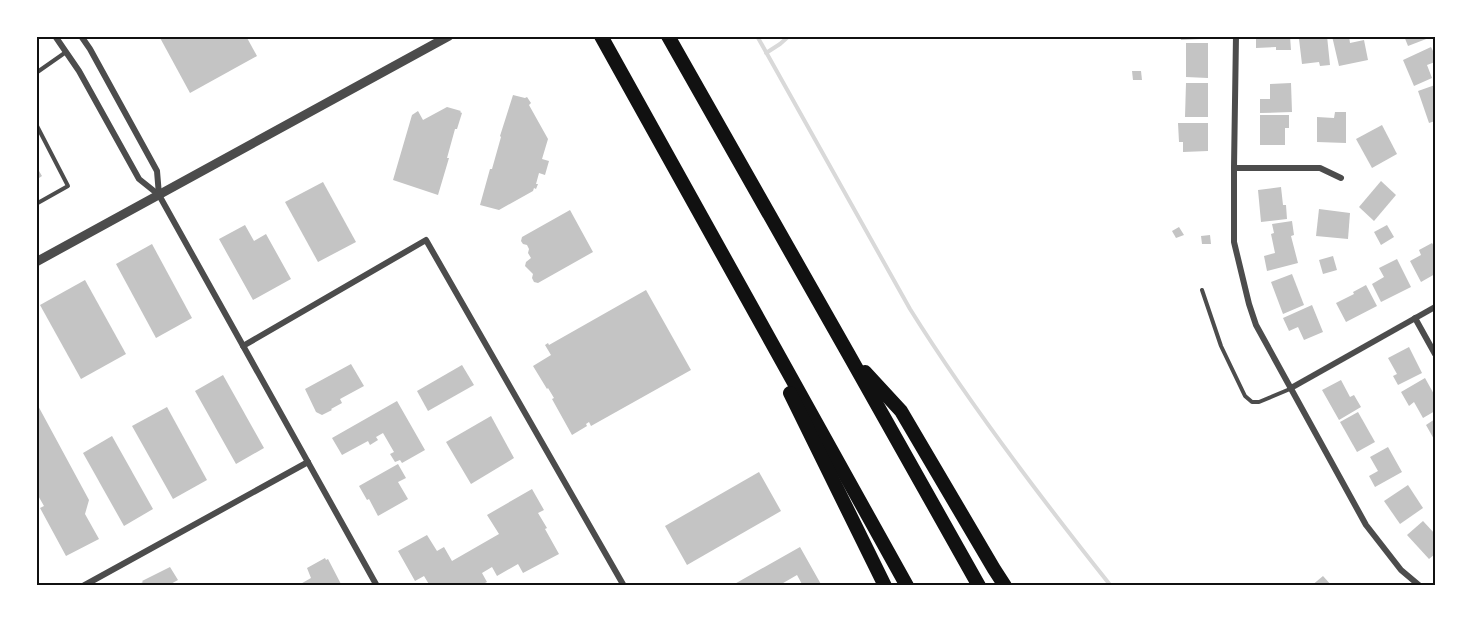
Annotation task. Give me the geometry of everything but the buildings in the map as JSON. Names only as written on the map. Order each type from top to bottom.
[{"type":"highway","points":[[601,36],[907,586]]},
{"type":"highway","points":[[668,36],[979,586]]},
{"type":"highway","points":[[712,235],[885,586]]},
{"type":"highway","points":[[849,355],[901,411],[1005,586]]},
{"type":"street","points":[[55,36],[80,71],[139,179],[159,195],[377,586]]},
{"type":"street","points":[[81,36],[157,171],[159,195]]},
{"type":"street","points":[[36,262],[449,36]]},
{"type":"street","points":[[1236,36],[1234,242],[1256,325],[1366,525],[1401,570],[1420,586]]},
{"type":"street","points":[[1234,168],[1320,168],[1341,178]]},
{"type":"street","points":[[243,346],[426,240],[624,586]]},
{"type":"street","points":[[1291,388],[1435,307]]},
{"type":"street","points":[[1415,318],[1435,354]]},
{"type":"street","points":[[83,586],[308,462]]},
{"type":"lane","points":[[36,73],[67,51]]},
{"type":"lane","points":[[36,123],[68,186],[36,204]]},
{"type":"lane","points":[[1202,290],[1221,346],[1245,396],[1252,402],[1259,402],[1291,388]]},
{"type":"waterway","points":[[757,36],[910,309],[933,345],[1006,450],[1111,586]]},
{"type":"waterway","points":[[766,53],[789,36]]}]
